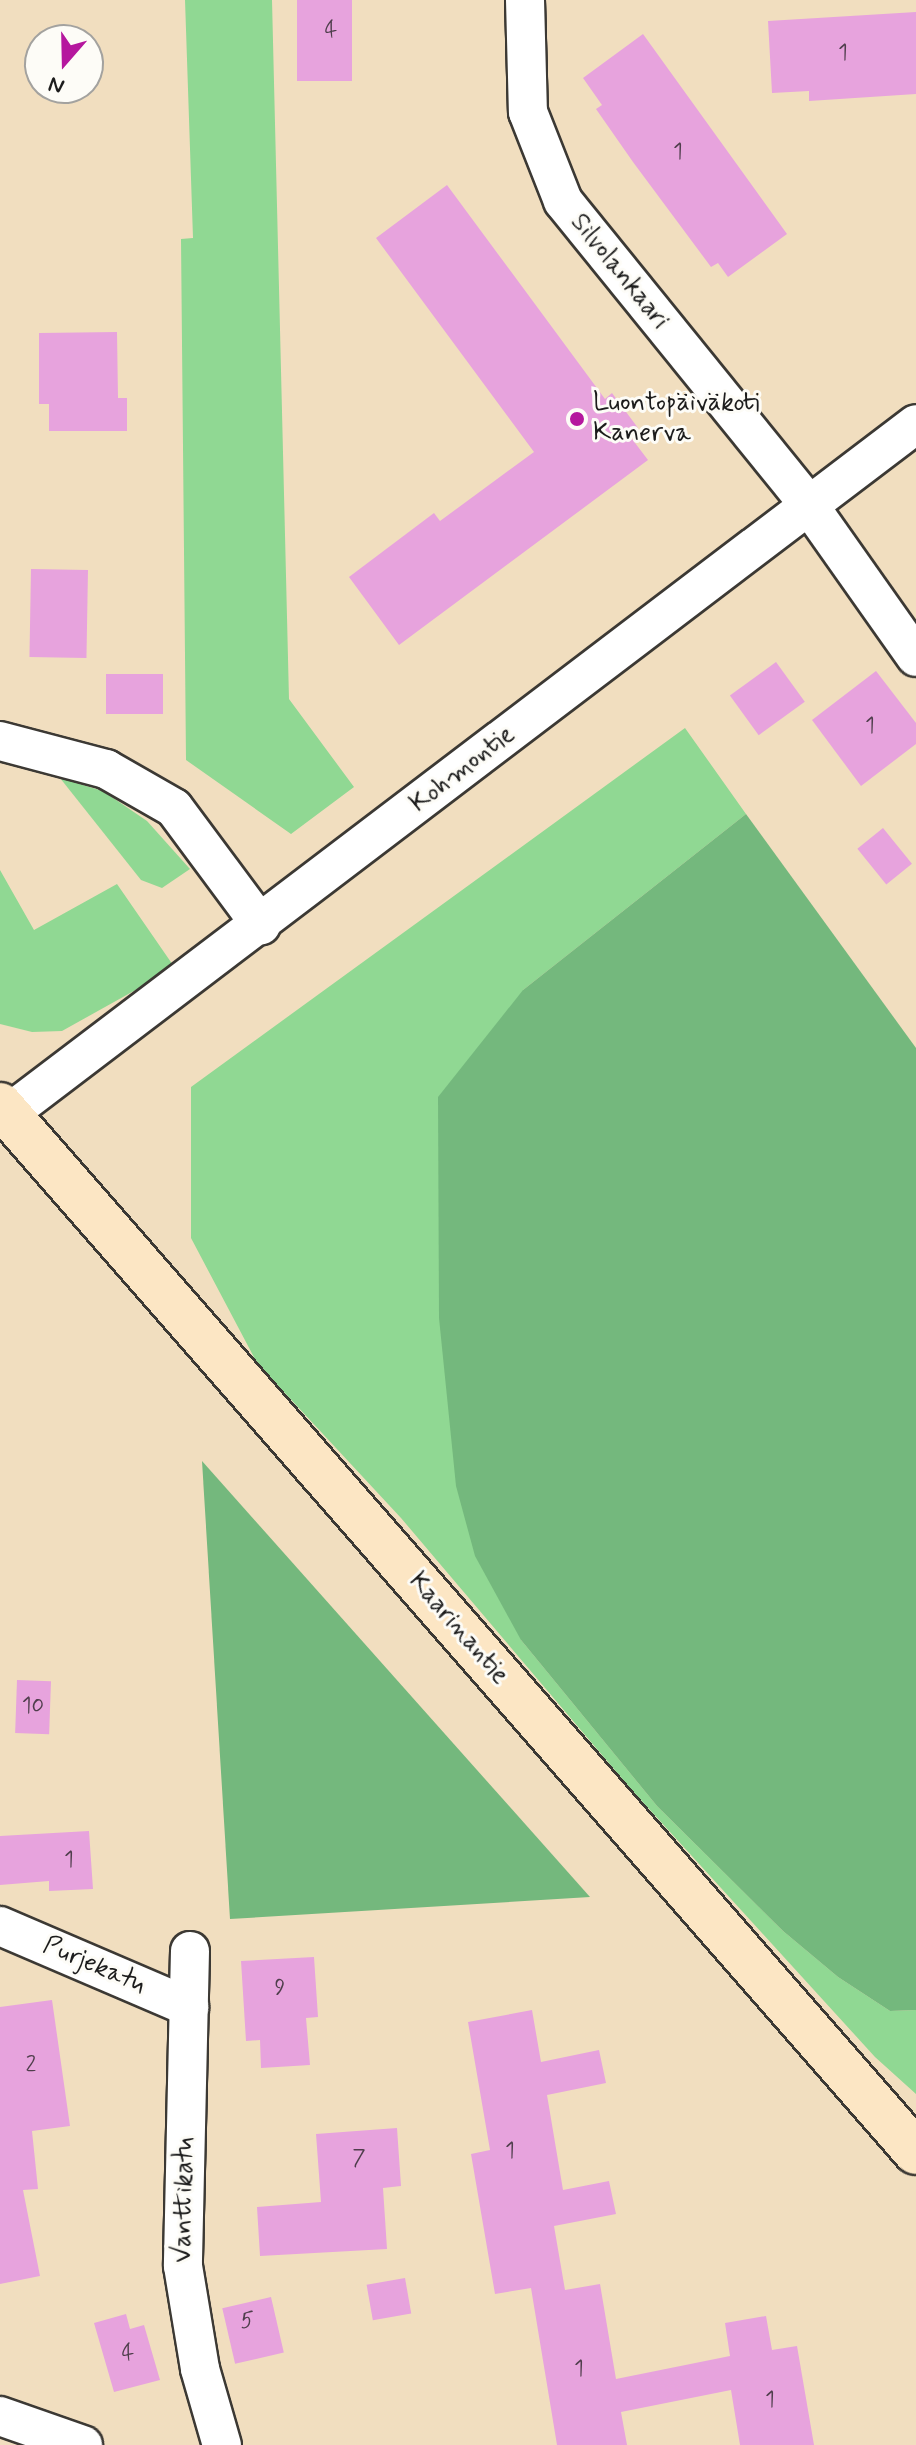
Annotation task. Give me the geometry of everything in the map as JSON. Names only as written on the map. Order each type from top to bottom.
[{"type":"main road","name":"Kaarinantie","points":[[4,1110],[916,2152]]},
{"type":"street","name":"Silvolankaari","points":[[525,0],[528,112],[563,201],[808,504],[916,657]]},
{"type":"street","name":"Kohmontie","points":[[4,1110],[261,925],[916,424]]},
{"type":"street","points":[[0,741],[106,769],[174,808],[261,925]]},
{"type":"street","name":"Purjekatu","points":[[0,1926],[189,2007]]},
{"type":"street","name":"Vanttikatu","points":[[190,1951],[183,2266],[198,2357],[222,2445]]},
{"type":"street","points":[[0,2416],[83,2445]]},
{"type":"green space","points":[[185,0],[272,0],[289,699],[354,787],[291,834],[186,760],[181,239],[193,238]]},
{"type":"green space","points":[[685,728],[746,814],[523,990],[521,1640],[657,1806],[783,1931],[838,1977],[890,2011],[916,2010],[916,2094],[875,2057],[630,1788],[401,1518],[257,1363],[191,1238],[191,1087]]},
{"type":"green space","points":[[60,778],[103,791],[147,821],[190,869],[162,888],[141,880]]},
{"type":"green space","points":[[746,814],[916,1048],[916,2010],[890,2011],[838,1977],[783,1931],[657,1806],[521,1640],[475,1556],[456,1486],[439,1318],[438,1097],[523,990]]},
{"type":"green space","points":[[0,870],[34,930],[117,884],[175,968],[62,1031],[32,1032],[0,1024]]},
{"type":"green space","points":[[202,1461],[590,1897],[230,1919]]},
{"type":"building","points":[[297,0],[352,0],[352,81],[297,81]]},
{"type":"building","points":[[916,12],[916,94],[809,101],[809,91],[772,93],[768,21]]},
{"type":"building","points":[[643,34],[787,234],[728,277],[718,263],[711,267],[633,162],[596,109],[602,105],[583,78]]},
{"type":"building","name":"Luontopäiväkoti Kanerva","points":[[447,185],[605,399],[612,393],[638,428],[629,435],[648,460],[399,645],[349,577],[434,513],[440,521],[534,452],[376,238]]},
{"type":"building","points":[[117,332],[118,398],[127,398],[127,431],[49,431],[49,404],[39,404],[39,333]]},
{"type":"building","points":[[31,569],[88,570],[86,658],[29,657]]},
{"type":"building","points":[[776,662],[805,702],[759,735],[730,696]]},
{"type":"building","points":[[876,671],[916,723],[916,744],[861,786],[812,720]]},
{"type":"building","points":[[106,674],[163,674],[163,714],[106,714]]},
{"type":"building","points":[[883,828],[912,864],[886,885],[857,849]]},
{"type":"building","points":[[17,1680],[51,1681],[49,1734],[15,1733]]},
{"type":"building","points":[[89,1831],[93,1889],[49,1891],[49,1881],[0,1885],[0,1836]]},
{"type":"building","points":[[314,1957],[318,2017],[306,2018],[310,2065],[261,2068],[260,2040],[246,2041],[241,1961]]},
{"type":"building","points":[[52,2000],[70,2126],[32,2131],[38,2189],[23,2190],[40,2276],[0,2284],[0,2007]]},
{"type":"building","points":[[532,2010],[541,2062],[599,2050],[606,2083],[547,2095],[563,2190],[609,2181],[616,2214],[554,2226],[565,2290],[600,2284],[616,2379],[730,2356],[725,2323],[766,2316],[772,2350],[797,2346],[814,2445],[740,2445],[731,2390],[621,2412],[627,2445],[557,2445],[531,2288],[495,2294],[471,2154],[490,2150],[468,2022]]},
{"type":"building","points":[[397,2128],[401,2186],[383,2188],[387,2249],[260,2256],[257,2207],[321,2202],[316,2134]]},
{"type":"building","points":[[405,2278],[411,2313],[373,2320],[367,2285]]},
{"type":"building","points":[[271,2297],[284,2353],[235,2364],[222,2308]]},
{"type":"building","points":[[126,2314],[130,2329],[144,2325],[160,2380],[114,2392],[94,2323]]},
{"type":"place","name":"Luontopäiväkoti Kanerva","points":[[577,419]]}]
